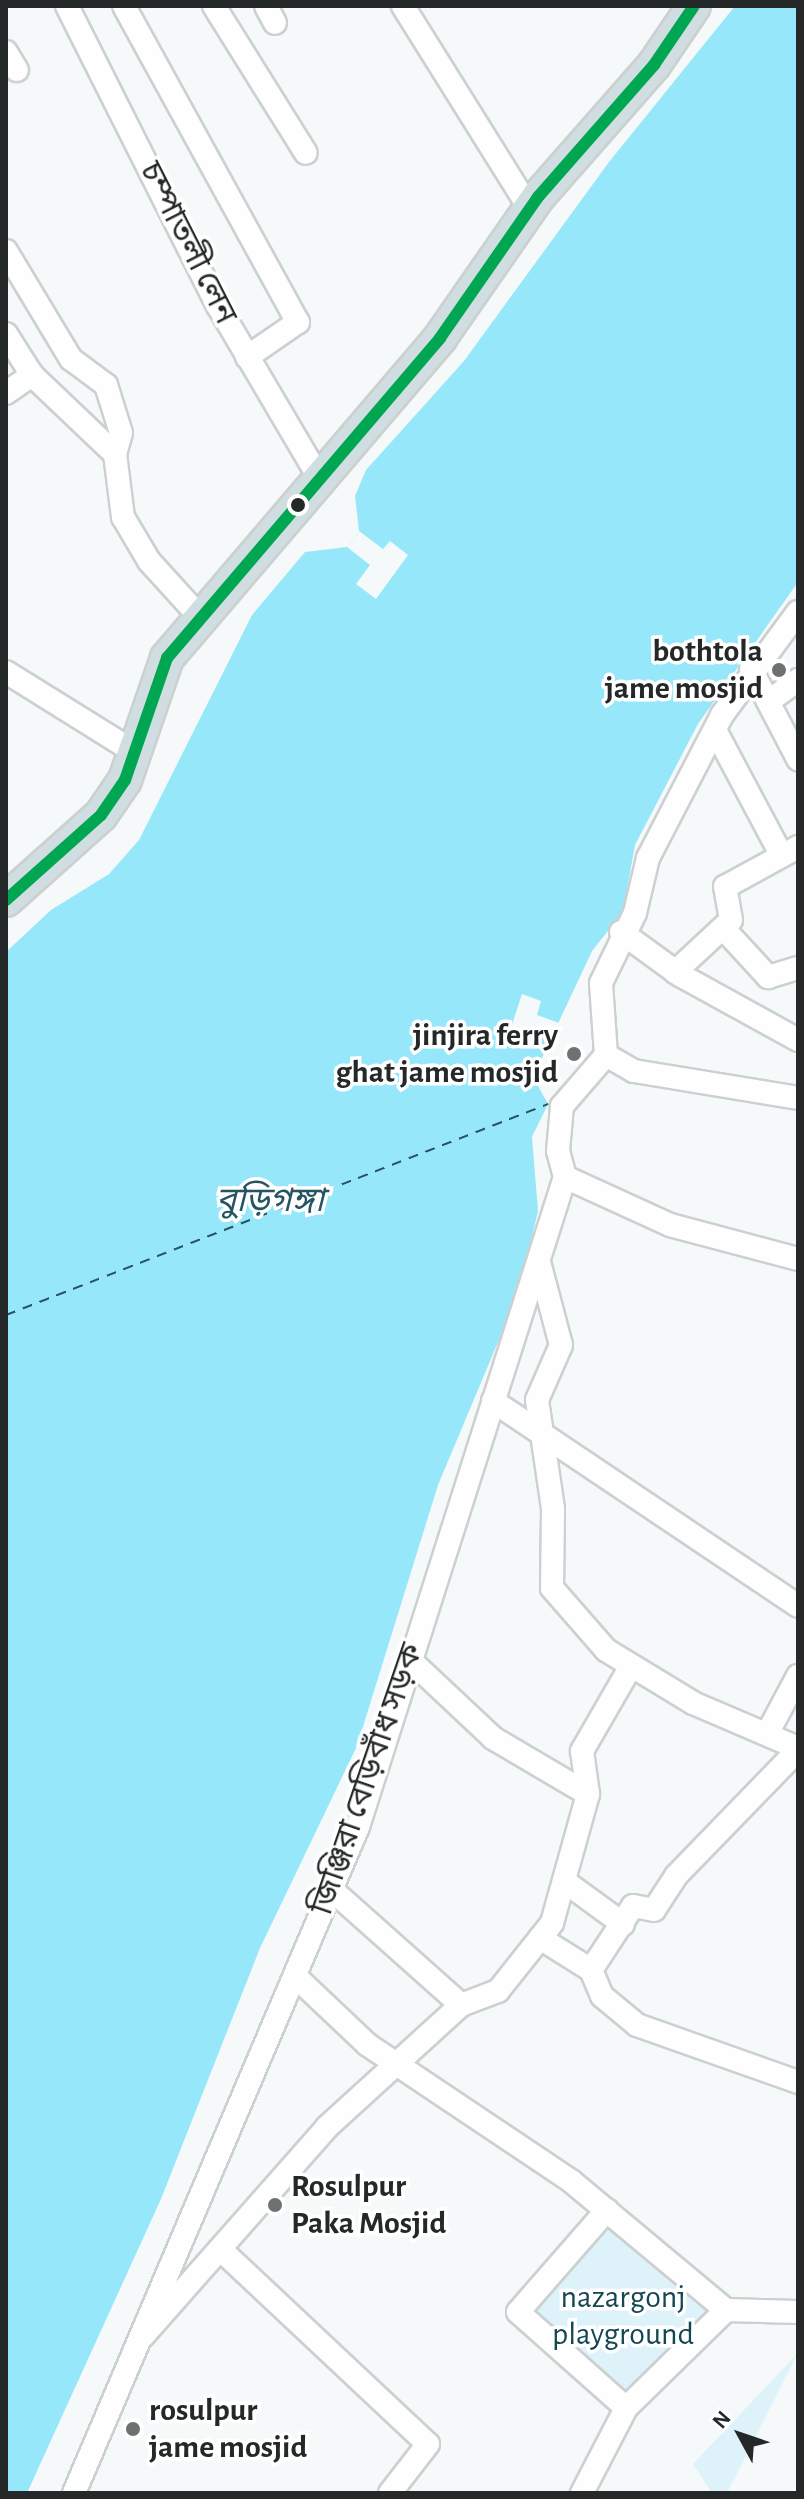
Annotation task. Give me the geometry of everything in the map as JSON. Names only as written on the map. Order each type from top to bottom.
[{"type":"highway","points":[[6,900],[101,815],[136,753],[151,687],[199,616],[440,338],[530,209],[654,65],[694,6]]},
{"type":"street","name":"চম্পাতলী লেন","points":[[67,6],[247,357],[318,476]]},
{"type":"street","points":[[124,6],[298,322],[247,357]]},
{"type":"street","points":[[214,6],[306,153]]},
{"type":"street","points":[[403,6],[530,209]]},
{"type":"street","points":[[6,251],[71,359],[106,385],[121,433],[115,454],[123,517],[149,561],[199,616]]},
{"type":"street","points":[[6,334],[32,375],[115,454]]},
{"type":"street","points":[[6,393],[32,375]]},
{"type":"street","points":[[798,612],[751,669],[662,829],[635,913],[621,932],[597,1008],[606,1055],[634,1071],[798,1098]]},
{"type":"street","points":[[773,643],[798,640]]},
{"type":"street","points":[[751,669],[798,759]]},
{"type":"street","points":[[6,672],[136,753]]},
{"type":"street","points":[[769,701],[798,680]]},
{"type":"street","points":[[675,972],[731,920],[725,887],[790,851],[716,732]]},
{"type":"street","points":[[723,928],[768,977],[798,968]]},
{"type":"street","points":[[621,932],[675,972],[798,1040]]},
{"type":"street","name":"জিঞ্জিরা বেড়িবাঁধ সড়ক","points":[[74,2493],[130,2348],[332,1890],[565,1177],[558,1151],[555,1105],[606,1055]]},
{"type":"street","points":[[565,1177],[670,1225],[798,1259]]},
{"type":"street","points":[[539,1262],[561,1345],[537,1400],[538,1433],[549,1463],[552,1588],[582,1629],[631,1666],[798,1749],[676,1876],[654,1910],[633,1906],[591,1970]]},
{"type":"street","points":[[493,1401],[798,1606]]},
{"type":"street","points":[[409,1659],[512,1752],[588,1794]]},
{"type":"street","points":[[130,2348],[327,2127],[399,2065],[461,2005],[498,1991],[540,1938],[564,1881],[588,1794],[582,1751],[631,1666]]},
{"type":"street","points":[[767,1734],[790,1709],[798,1676]]},
{"type":"street","points":[[564,1881],[623,1924]]},
{"type":"street","points":[[332,1890],[461,2005]]},
{"type":"street","points":[[540,1938],[591,1970],[602,1996],[637,2025],[798,2082]]},
{"type":"street","points":[[296,1977],[399,2065],[607,2210],[726,2310],[798,2312]]},
{"type":"street","points":[[607,2210],[518,2312],[626,2408]]},
{"type":"street","points":[[220,2249],[428,2444],[390,2493]]},
{"type":"street","points":[[582,2493],[626,2408],[726,2310]]},
{"type":"green space","name":"nazargonj playground","points":[[607,2210],[726,2310],[639,2413],[520,2313]]},
{"type":"green space","points":[[798,2353],[727,2493],[712,2493],[693,2464]]},
{"type":"water","name":"বুড়িগঙ্গা","points":[[735,6],[798,6],[798,582],[698,724],[635,845],[623,912],[592,951],[533,1077],[548,1104],[532,1137],[538,1211],[519,1292],[438,1485],[357,1746],[260,1948],[161,2199],[27,2493],[6,2493],[6,952],[51,910],[109,874],[139,840],[252,615],[305,552],[347,547],[359,531],[355,496],[366,470],[464,361],[609,162]]},
{"type":"pier","points":[[359,531],[383,549],[390,541],[408,555],[376,599],[356,584],[370,565],[347,547]]},
{"type":"pier","points":[[522,994],[541,1001],[537,1015],[562,1024],[558,1036],[533,1027],[527,1043],[508,1037]]},
{"type":"ferry route","points":[[6,1315],[548,1104]]},
{"type":"transit line","points":[[6,900],[101,815],[125,780],[167,658],[440,338],[538,197],[654,65],[694,6]]},
{"type":"place","name":"bothtola jame mosjid","points":[[779,670]]},
{"type":"place","name":"jinjira ferry ghat jame mosjid","points":[[574,1054]]},
{"type":"place","name":"Rosulpur Paka Mosjid","points":[[275,2205]]},
{"type":"place","name":"rosulpur jame mosjid","points":[[133,2429]]}]
